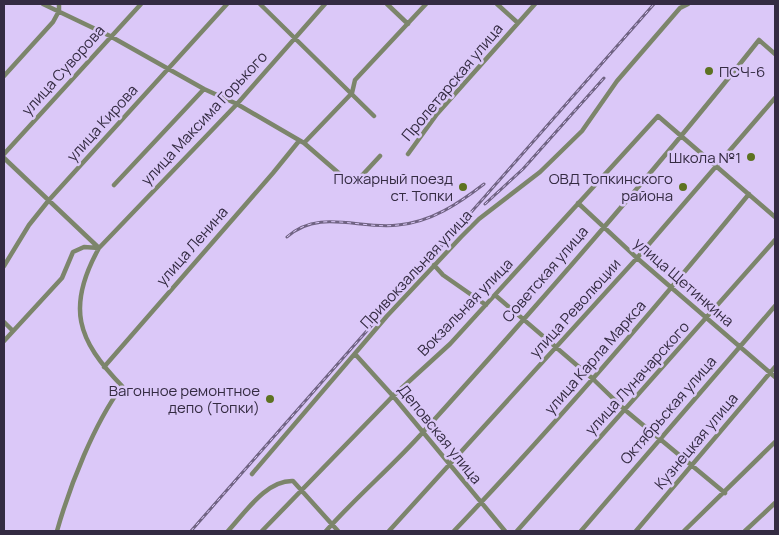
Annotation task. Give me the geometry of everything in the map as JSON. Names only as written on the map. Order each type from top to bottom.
[{"type":"street","points":[[43,4],[110,36],[204,90],[237,104],[301,142],[343,177],[355,183],[380,156]]},
{"type":"street","points":[[4,76],[54,22],[60,11],[59,4]]},
{"type":"street","name":"улица Суворова","points":[[4,154],[140,4]]},
{"type":"street","name":"улица Кирова","points":[[4,266],[29,225],[49,200],[227,4]]},
{"type":"street","points":[[260,4],[374,116]]},
{"type":"street","name":"улица Максима Горького","points":[[57,531],[62,511],[107,406],[122,386],[104,367],[88,344],[80,323],[82,293],[89,266],[99,248],[237,104],[325,4]]},
{"type":"street","points":[[387,4],[408,24]]},
{"type":"street","name":"улица Ленина","points":[[104,367],[301,142],[352,93],[355,80],[426,4]]},
{"type":"street","points":[[497,4],[518,23]]},
{"type":"street","name":"Пролетарская улица","points":[[408,154],[437,114],[535,4]]},
{"type":"street","name":"Привокзальная улица","points":[[252,474],[434,265],[479,219],[540,172],[582,131],[617,81],[680,8],[688,4]]},
{"type":"street","name":"Советская улица","points":[[326,531],[422,433],[524,319],[682,135],[759,40],[775,54]]},
{"type":"street","points":[[114,185],[204,90]]},
{"type":"street","name":"улица Революции","points":[[389,531],[637,258],[775,98]]},
{"type":"street","name":"Вокзальная улица","points":[[262,531],[392,396],[450,344],[658,116],[682,135]]},
{"type":"street","points":[[682,135],[775,217]]},
{"type":"street","points":[[4,158],[99,248]]},
{"type":"street","name":"улица Карла Маркса","points":[[454,531],[593,379],[672,288],[749,194]]},
{"type":"street","name":"улица Щетинкина","points":[[578,202],[602,227],[775,378]]},
{"type":"street","name":"улица Луначарского","points":[[517,531],[707,319],[775,240]]},
{"type":"street","points":[[4,341],[62,278],[73,252],[84,247],[99,248]]},
{"type":"street","points":[[434,265],[443,275],[486,305]]},
{"type":"street","points":[[496,295],[593,379],[625,410],[725,493]]},
{"type":"street","name":"Октябрьская улица","points":[[581,531],[775,306]]},
{"type":"street","points":[[4,322],[13,331]]},
{"type":"street","name":"Деповская улица","points":[[355,354],[504,531]]},
{"type":"street","name":"Кузнецкая улица","points":[[636,531],[775,367]]},
{"type":"street","points":[[684,531],[725,493],[775,442]]},
{"type":"street","points":[[228,531],[271,487],[282,481],[293,481],[338,531]]},
{"type":"street","points":[[745,531],[775,503]]},
{"type":"railway","points":[[191,531],[654,4]]},
{"type":"railway","points":[[485,204],[523,169],[604,78]]},
{"type":"railway","points":[[287,237],[299,228],[326,222],[384,226],[422,220],[444,211],[484,184]]},
{"type":"place","name":"ПСЧ-6","points":[[709,71]]},
{"type":"place","name":"Школа №1","points":[[751,157]]},
{"type":"place","name":"Пожарный поезд ст. Топки","points":[[463,187]]},
{"type":"place","name":"ОВД Топкинского района","points":[[683,187]]},
{"type":"place","name":"Вагонное ремонтное депо (Топки)","points":[[270,399]]}]
